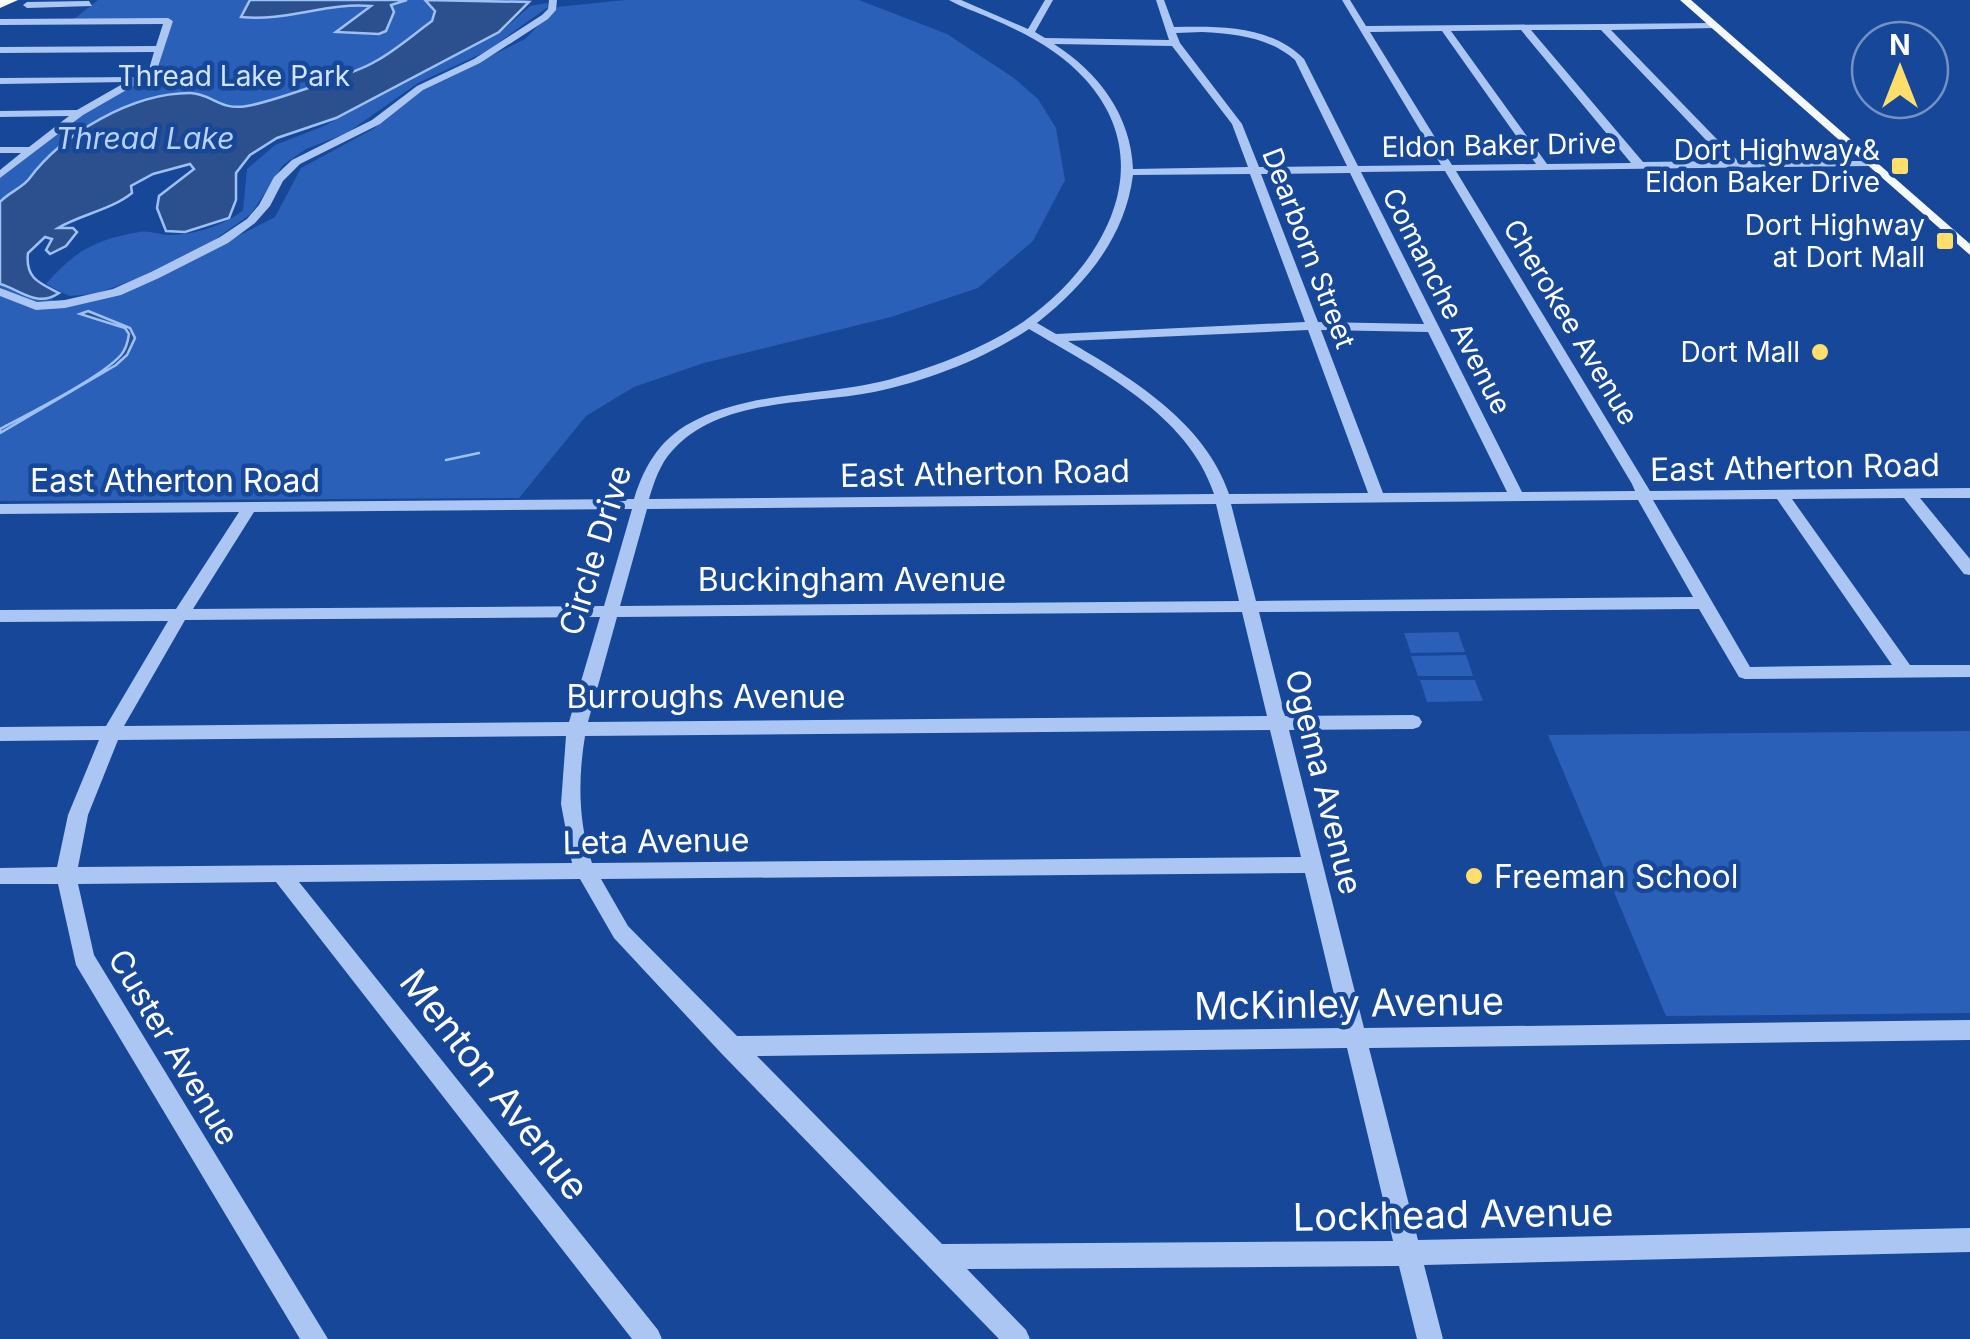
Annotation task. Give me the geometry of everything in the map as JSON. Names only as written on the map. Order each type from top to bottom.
[{"type":"highway","points":[[0,4],[12,0]]},
{"type":"main road","points":[[1685,0],[1970,252]]},
{"type":"street","points":[[0,292],[36,306],[90,301],[137,284],[224,240],[258,214],[278,179],[296,162],[376,122],[420,88],[477,62],[516,38],[545,18],[552,10],[553,0]]},
{"type":"street","name":"Circle Drive","points":[[953,0],[1046,41],[1111,103],[1124,132],[1130,172],[1124,201],[1108,238],[1076,278],[1028,324],[897,382],[782,401],[706,420],[681,434],[662,452],[640,493],[576,727],[571,795],[580,857],[621,932],[1017,1339]]},
{"type":"street","points":[[1031,32],[1049,0]]},
{"type":"street","points":[[1160,0],[1172,36]]},
{"type":"street","name":"Cherokee Avenue","points":[[1346,0],[1646,496],[1745,673],[1905,671]]},
{"type":"street","points":[[27,4],[92,2]]},
{"type":"street","points":[[68,21],[92,2]]},
{"type":"street","points":[[0,22],[168,20],[154,71],[79,113],[0,175]]},
{"type":"street","points":[[1363,29],[1714,26]]},
{"type":"street","points":[[1524,27],[1640,166]]},
{"type":"street","points":[[1603,27],[1735,165]]},
{"type":"street","points":[[1444,28],[1544,167]]},
{"type":"street","points":[[1261,39],[1277,31]]},
{"type":"street","name":"Comanche Avenue","points":[[1046,41],[1230,32],[1281,46],[1299,60],[1516,496]]},
{"type":"street","name":"Dearborn Street","points":[[1172,36],[1237,124],[1377,498]]},
{"type":"street","points":[[0,50],[159,48]]},
{"type":"street","points":[[0,80],[142,79]]},
{"type":"street","points":[[0,114],[79,113]]},
{"type":"street","points":[[0,150],[28,150]]},
{"type":"street","name":"Eldon Baker Drive","points":[[1130,172],[1870,163]]},
{"type":"street","name":"Ogema Avenue","points":[[1028,324],[1103,368],[1168,416],[1208,461],[1223,498],[1430,1339]]},
{"type":"street","points":[[1052,338],[1311,326],[1435,328]]},
{"type":"street","name":"East Atherton Road","points":[[0,508],[1970,493]]},
{"type":"street","points":[[1780,494],[1905,671],[1970,671]]},
{"type":"street","points":[[1909,494],[1970,570]]},
{"type":"street","name":"Custer Avenue","points":[[250,506],[112,733],[82,803],[68,875],[84,958],[315,1339]]},
{"type":"street","name":"Buckingham Avenue","points":[[0,616],[1704,603]]},
{"type":"street","name":"Burroughs Avenue","points":[[0,734],[1413,722]]},
{"type":"street","name":"Leta Avenue","points":[[0,876],[1313,865]]},
{"type":"street","name":"Menton Avenue","points":[[282,874],[649,1339]]},
{"type":"street","name":"McKinley Avenue","points":[[728,1046],[1970,1030]]},
{"type":"street","name":"Lockhead Avenue","points":[[938,1258],[1409,1253],[1970,1240]]},
{"type":"green space","name":"Thread Lake Park","points":[[98,0],[528,0],[500,33],[530,6],[547,3],[548,7],[487,51],[418,83],[347,133],[306,149],[283,165],[251,214],[214,240],[139,278],[95,294],[69,296],[46,284],[76,255],[110,239],[142,232],[189,233],[228,220],[243,210],[247,169],[275,145],[324,126],[451,57],[350,111],[259,148],[240,169],[229,218],[185,232],[166,231],[157,208],[159,196],[194,170],[189,163],[152,174],[131,186],[132,193],[124,199],[58,228],[73,228],[77,232],[66,246],[50,254],[46,250],[52,239],[45,238],[28,253],[26,268],[41,284],[59,293],[54,301],[60,301],[141,285],[275,217],[301,168],[373,129],[424,89],[525,39],[557,7],[625,0],[859,0],[947,34],[1014,78],[1038,99],[1056,128],[1065,180],[1033,241],[978,288],[891,317],[704,363],[634,387],[586,416],[519,498],[0,501],[0,294],[17,299],[0,287],[0,177],[103,99],[156,73],[173,20],[74,19]]},
{"type":"green space","points":[[1458,632],[1465,652],[1411,653],[1404,633]]},
{"type":"green space","points":[[1466,655],[1473,676],[1418,676],[1411,656]]},
{"type":"green space","points":[[1420,680],[1475,680],[1483,701],[1427,702]]},
{"type":"green space","points":[[1970,731],[1970,1013],[1666,1016],[1548,735]]},
{"type":"water","points":[[250,0],[407,0],[391,5],[394,12],[386,31],[379,34],[336,32],[371,6],[241,17]]},
{"type":"water","name":"Thread Lake","points":[[425,0],[529,2],[499,32],[336,118],[277,138],[250,155],[236,173],[236,200],[229,218],[185,232],[166,231],[157,208],[159,196],[194,169],[190,164],[153,174],[131,186],[132,193],[124,199],[58,228],[73,228],[77,232],[66,246],[50,254],[46,250],[52,239],[45,237],[28,253],[31,274],[59,293],[36,298],[0,284],[0,202],[79,132],[145,100],[190,93],[229,106],[247,106],[351,72],[383,57],[432,21],[435,11]]},
{"type":"water","points":[[88,311],[130,328],[135,338],[127,355],[116,365],[0,433],[0,429],[98,374],[123,353],[129,334],[125,328],[80,314]]},
{"type":"waterway","points":[[446,460],[479,453]]},
{"type":"place","name":"Dort Highway & Eldon Baker Drive","points":[[1900,166]]},
{"type":"place","name":"Dort Highway at Dort Mall","points":[[1945,241]]},
{"type":"place","name":"Dort Mall","points":[[1820,352]]},
{"type":"place","name":"Freeman School","points":[[1474,876]]}]
